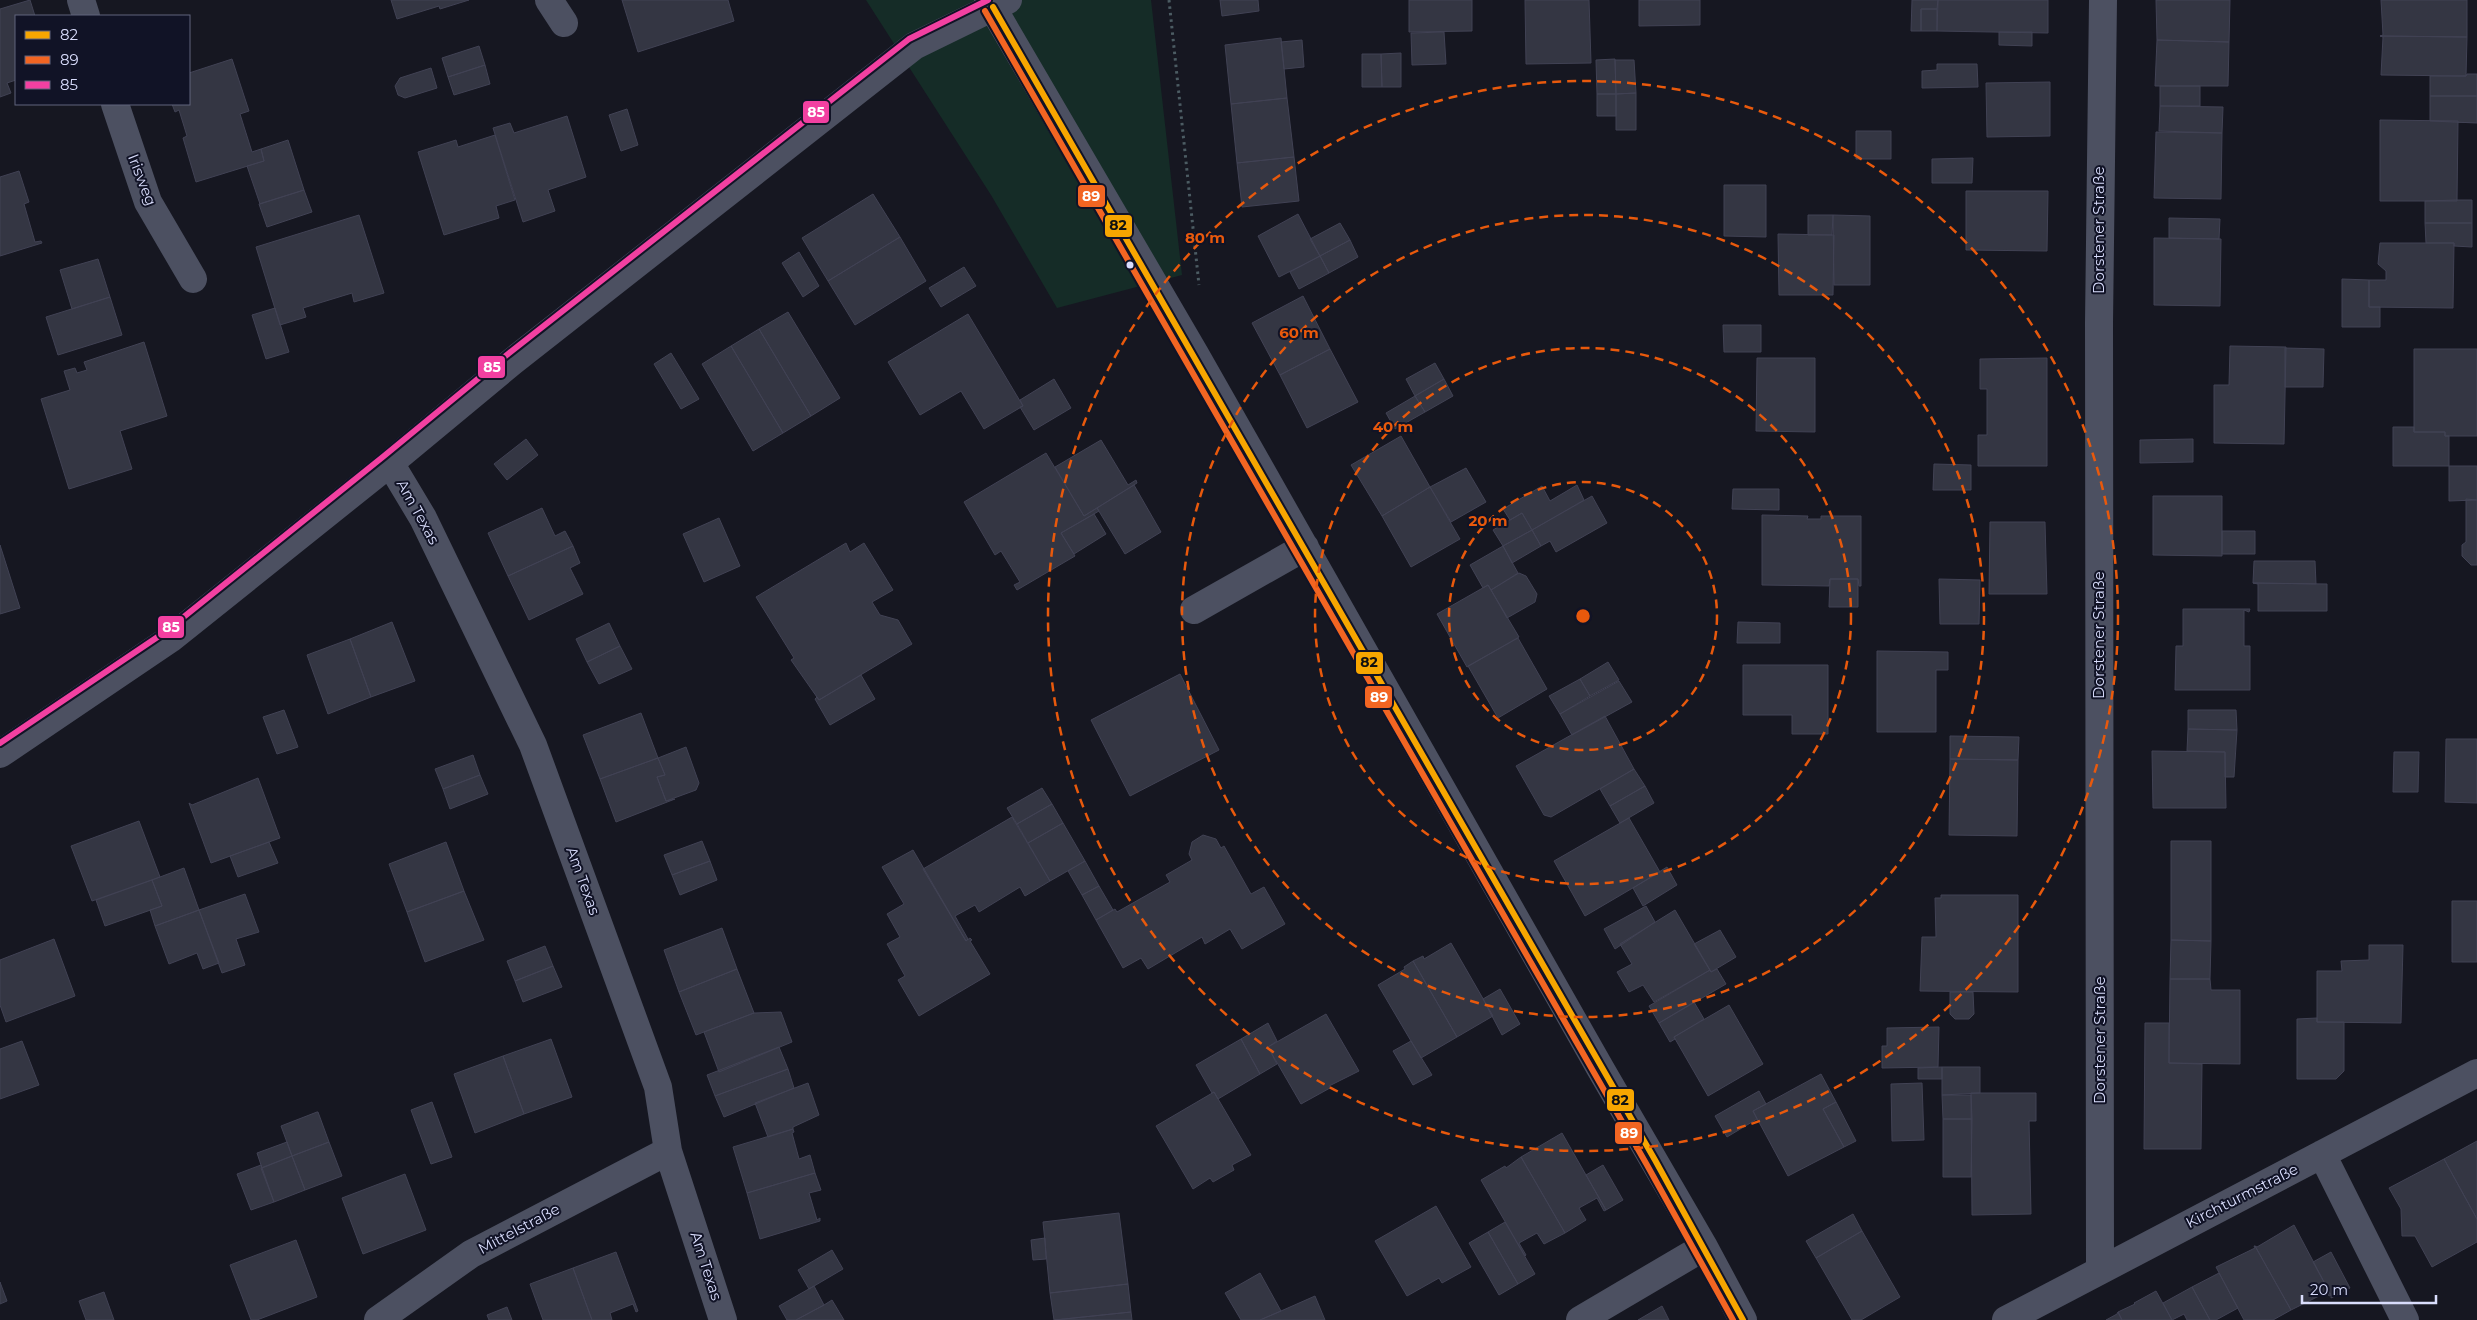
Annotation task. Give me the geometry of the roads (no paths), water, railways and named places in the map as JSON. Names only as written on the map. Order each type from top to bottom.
[{"type":"street","points":[[81,0],[86,15]]},
{"type":"street","points":[[549,0],[564,23]]},
{"type":"street","name":"Dorstener Straße","points":[[2100,1270],[2099,323],[2103,0]]},
{"type":"street","points":[[0,754],[170,639],[390,463],[513,361],[914,46],[996,2],[1595,1059],[1704,1247],[1743,1320]]},
{"type":"street","name":"Irisweg","points":[[116,105],[148,202],[193,279]]},
{"type":"street","name":"Am Texas","points":[[390,463],[423,518],[533,745],[658,1087],[668,1151],[723,1320]]},
{"type":"street","points":[[1194,610],[1305,547]]},
{"type":"street","name":"Kirchturmstraße","points":[[2006,1320],[2477,1073]]},
{"type":"street","name":"Mittelstraße","points":[[378,1320],[471,1254],[668,1151]]},
{"type":"street","points":[[2322,1154],[2405,1320]]},
{"type":"street","points":[[1580,1320],[1704,1247]]}]
